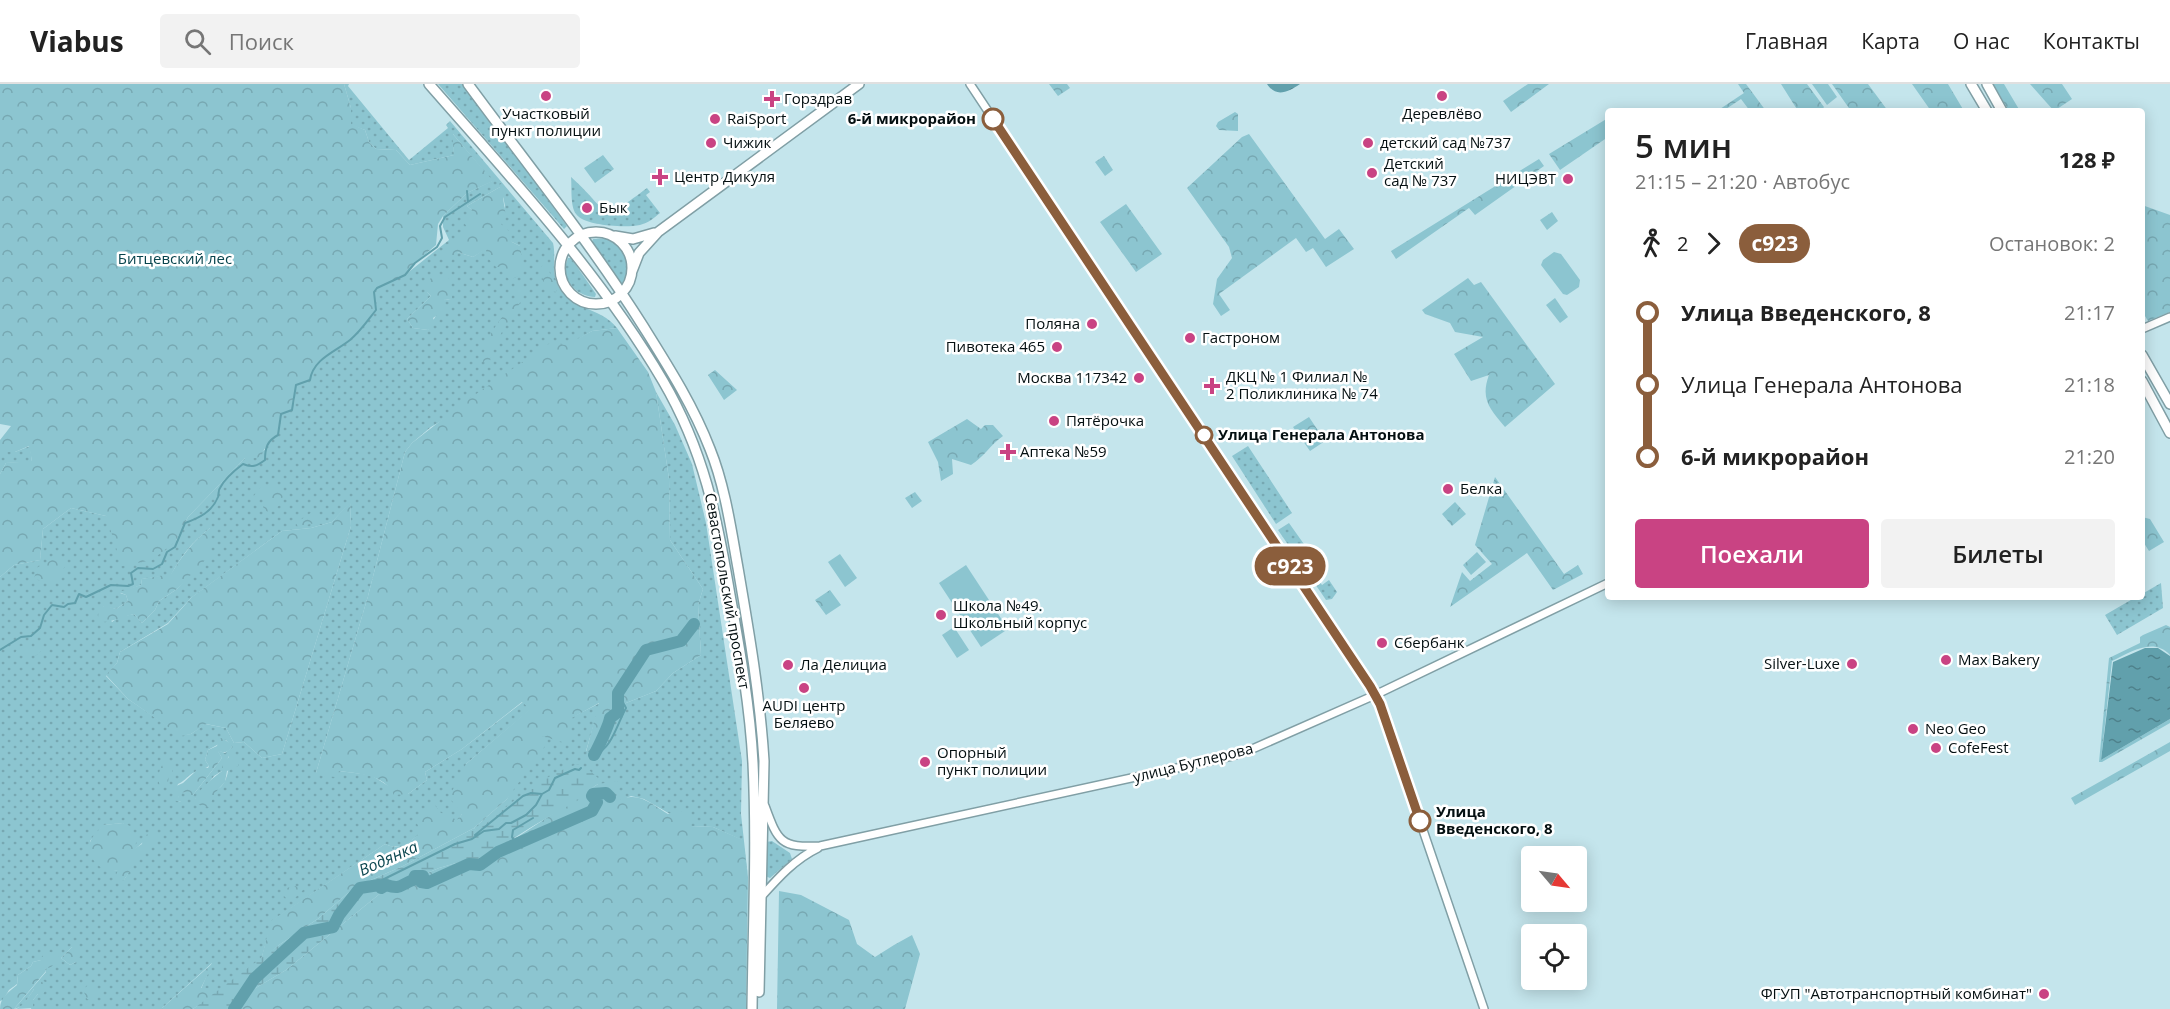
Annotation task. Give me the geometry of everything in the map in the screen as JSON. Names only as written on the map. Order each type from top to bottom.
[{"type":"main road","name":"Севастопольский проспект","points":[[429,84],[568,244],[612,302],[664,383],[686,426],[705,475],[719,527],[738,641],[753,761],[752,1009]]},
{"type":"main road","name":"Севастопольский проспект","points":[[468,84],[622,294],[674,375],[711,451],[729,519],[762,725],[764,804],[758,1009]]},
{"type":"main road","points":[[632,272],[639,253],[658,232],[860,84]]},
{"type":"main road","points":[[1971,84],[1985,108]]},
{"type":"main road","points":[[1987,84],[2000,108]]},
{"type":"main road","points":[[606,234],[621,242],[626,248],[632,263],[631,280],[622,294],[612,302],[603,304],[587,302],[575,296],[564,285],[559,269],[560,260],[568,244],[580,236],[598,232],[633,239],[658,232]]},
{"type":"main road","points":[[2145,360],[2170,404]]},
{"type":"main road","points":[[2145,387],[2170,434]]},
{"type":"street","points":[[970,84],[1375,695],[1484,1009]]},
{"type":"street","points":[[2145,328],[2170,317]]},
{"type":"street","name":"улица Бутлерова","points":[[764,804],[771,823],[782,842],[799,847],[820,846],[1232,756],[1375,695],[1605,584]]},
{"type":"street","name":"улица Бутлерова","points":[[760,899],[797,861],[820,846]]},
{"type":"green space","name":"Битцевский лес","points":[[0,84],[344,84],[351,108],[351,124],[365,130],[369,142],[376,149],[396,150],[410,165],[454,155],[452,133],[493,181],[467,193],[443,216],[438,224],[436,245],[405,275],[377,288],[374,292],[376,310],[361,330],[320,361],[310,380],[296,385],[292,410],[281,417],[278,435],[258,458],[245,458],[188,517],[176,541],[152,560],[122,566],[106,516],[71,508],[43,529],[40,560],[14,565],[0,577],[0,474],[6,463],[32,461],[29,446],[15,452],[0,452],[0,440],[11,426],[0,424]]},
{"type":"green space","points":[[344,84],[349,84],[348,86],[409,160],[448,128],[446,125],[450,121],[553,243],[555,275],[561,290],[575,303],[602,316],[617,328],[592,331],[431,427],[405,452],[368,596],[316,773],[339,771],[371,775],[390,787],[408,794],[427,780],[425,772],[462,749],[523,702],[531,709],[466,764],[462,814],[457,822],[422,831],[404,846],[385,844],[272,921],[261,960],[222,989],[201,989],[212,963],[161,1009],[31,1009],[33,1000],[38,994],[34,989],[23,1006],[14,1009],[46,972],[47,967],[41,960],[33,962],[18,975],[17,984],[0,1001],[0,577],[14,565],[40,560],[43,529],[71,508],[106,516],[176,541],[188,517],[245,458],[265,450],[279,427],[281,416],[294,404],[296,385],[311,373],[323,358],[351,339],[376,305],[374,292],[377,288],[405,275],[449,240],[443,227],[443,216],[467,193],[492,181],[453,134],[454,155],[410,165],[396,150],[376,149],[369,142],[365,130],[351,125],[351,108]],"holes":[[[500,182],[505,206],[500,224],[512,242],[520,246],[520,254],[486,248],[473,257],[457,252],[470,229],[472,210],[467,206],[500,187]],[[427,292],[451,300],[445,299],[428,330],[413,328],[407,319],[431,296]],[[350,503],[351,526],[282,754],[262,758],[244,742],[234,743],[226,728],[205,724],[191,734],[181,735],[128,699],[106,676],[117,663],[120,652],[168,623],[191,598],[282,531],[311,528],[332,522]],[[210,528],[208,547],[177,589],[159,601],[155,610],[142,623],[134,614],[119,617],[112,622],[103,606],[116,609],[128,601],[126,595],[120,593],[141,585],[142,579],[171,575],[183,555]],[[226,740],[232,747],[225,753],[217,750],[222,758],[193,795],[184,792],[179,794],[181,802],[178,801],[174,795],[178,784],[193,773],[209,766],[205,760],[208,750]],[[229,756],[229,766],[222,785],[218,790],[195,799],[214,776],[222,771]],[[123,823],[130,832],[133,851],[151,835],[124,880],[118,870],[106,869],[97,863],[90,841],[104,825]],[[72,947],[76,962],[70,965],[61,958]]]},
{"type":"green space","points":[[438,84],[464,84],[567,226],[564,229]]},
{"type":"green space","points":[[1049,84],[1067,84],[1070,88],[1058,96]]},
{"type":"green space","points":[[1528,84],[1549,84],[1511,112],[1503,101]]},
{"type":"green space","points":[[1738,84],[1746,84],[1764,108],[1748,108],[1741,99],[1728,108],[1722,108],[1744,93]]},
{"type":"green space","points":[[1781,84],[1807,84],[1824,107],[1796,108]]},
{"type":"green space","points":[[1812,84],[1828,84],[1837,97],[1827,105]]},
{"type":"green space","points":[[1832,84],[1868,84],[1886,108],[1849,108]]},
{"type":"green space","points":[[1912,84],[1948,84],[1962,108],[1929,108]]},
{"type":"green space","points":[[1993,84],[2004,84],[2018,108],[2007,108]]},
{"type":"green space","points":[[2030,84],[2062,84],[2072,99],[2058,108],[2051,108]]},
{"type":"green space","points":[[1235,112],[1238,114],[1238,131],[1219,130],[1216,126],[1218,122]]},
{"type":"green space","points":[[1605,120],[1605,139],[1560,170],[1549,154]]},
{"type":"green space","points":[[1249,134],[1325,239],[1339,229],[1354,249],[1326,267],[1313,248],[1306,252],[1296,238],[1219,294],[1230,310],[1221,316],[1213,304],[1217,279],[1232,258],[1229,247],[1187,188],[1242,137]]},
{"type":"green space","points":[[603,155],[614,169],[595,183],[584,168]]},
{"type":"green space","points":[[1104,156],[1113,170],[1105,176],[1095,162]]},
{"type":"green space","points":[[1539,159],[1544,166],[1475,215],[1469,208],[1396,259],[1391,251]]},
{"type":"green space","points":[[571,177],[605,210],[620,207],[647,188],[650,192],[646,195],[660,213],[646,223],[634,226],[596,224],[587,221],[580,218],[574,211]]},
{"type":"green space","points":[[499,181],[508,191],[503,198],[506,217],[501,224],[510,232],[512,242],[520,246],[523,266],[520,275],[510,280],[501,267],[496,267],[487,257],[486,249],[473,257],[457,252],[451,261],[443,260],[446,245],[459,239],[462,230],[469,229],[464,223],[472,210],[467,206],[500,187]]},
{"type":"green space","points":[[1126,204],[1162,254],[1136,272],[1100,222]]},
{"type":"green space","points":[[2145,206],[2170,215],[2170,312],[2148,321],[2145,316]]},
{"type":"green space","points":[[1552,212],[1558,221],[1547,230],[1540,220]]},
{"type":"green space","points":[[607,238],[619,246],[626,257],[628,264],[626,277],[622,284],[592,242],[593,239]]},
{"type":"green space","points":[[1554,252],[1561,254],[1580,280],[1579,287],[1567,295],[1563,294],[1541,265],[1543,260]]},
{"type":"green space","points":[[568,258],[571,258],[596,294],[595,297],[581,293],[571,285],[566,272]]},
{"type":"green space","points":[[544,263],[557,292],[546,291],[540,269]]},
{"type":"green space","points":[[448,275],[452,300],[445,299],[443,311],[433,318],[436,324],[428,330],[413,328],[407,319],[431,296],[427,292],[427,282],[433,276]]},
{"type":"green space","points":[[1468,278],[1474,285],[1481,282],[1555,384],[1505,427],[1491,409],[1486,397],[1486,383],[1489,375],[1471,381],[1454,354],[1483,337],[1455,332],[1450,323],[1425,314],[1422,310]]},
{"type":"green space","points":[[520,286],[526,290],[522,299],[496,342],[490,361],[483,362],[491,334],[501,318],[521,296],[516,292]]},
{"type":"green space","points":[[1555,298],[1568,317],[1560,323],[1546,305]]},
{"type":"green space","points":[[617,328],[648,372],[656,392],[669,479],[670,540],[703,589],[698,605],[701,655],[673,673],[656,691],[616,707],[595,752],[586,752],[599,703],[570,719],[569,744],[538,735],[545,746],[507,799],[474,828],[403,866],[355,887],[319,918],[261,960],[271,921],[385,844],[400,846],[414,839],[421,831],[416,822],[423,809],[434,804],[441,813],[449,814],[457,821],[462,814],[449,797],[466,764],[530,709],[522,702],[462,749],[425,772],[427,780],[408,794],[394,795],[384,783],[363,774],[339,771],[336,777],[316,773],[368,596],[405,452],[412,443],[466,401],[550,343],[566,345],[592,331]]},
{"type":"green space","points":[[715,370],[737,390],[724,400],[708,375]]},
{"type":"green space","points":[[656,392],[675,425],[692,464],[706,523],[742,761],[741,814],[748,877],[742,840],[713,827],[691,826],[644,799],[631,796],[611,802],[610,797],[613,790],[598,784],[491,853],[474,828],[507,799],[537,735],[600,703],[586,751],[595,752],[616,707],[656,691],[673,673],[701,655],[698,605],[703,589],[670,540],[669,479]]},
{"type":"green space","points":[[1309,417],[1325,441],[1310,451],[1293,427]]},
{"type":"green space","points":[[967,419],[981,429],[985,425],[993,425],[1003,436],[971,465],[952,459],[953,474],[941,481],[938,462],[928,442]]},
{"type":"green space","points":[[30,446],[32,462],[6,463],[0,474],[0,452],[15,452]]},
{"type":"green space","points":[[1248,446],[1292,513],[1276,524],[1232,456]]},
{"type":"green space","points":[[1495,477],[1564,574],[1578,565],[1583,574],[1553,590],[1527,553],[1450,607],[1462,572],[1470,581],[1492,564],[1475,545]]},
{"type":"green space","points":[[262,485],[281,488],[284,493],[280,505],[268,513],[263,507],[265,496],[253,497]]},
{"type":"green space","points":[[915,492],[922,501],[912,508],[905,498]]},
{"type":"green space","points":[[350,502],[351,526],[282,754],[262,758],[244,742],[234,743],[226,728],[206,724],[191,734],[181,736],[128,699],[106,675],[117,663],[120,652],[168,624],[192,597],[282,531],[311,528],[332,522]]},
{"type":"green space","points":[[1455,502],[1466,514],[1452,526],[1442,514]]},
{"type":"green space","points":[[315,510],[323,521],[298,527],[296,523]]},
{"type":"green space","points":[[2145,518],[2150,519],[2164,542],[2149,551],[2145,545]]},
{"type":"green space","points":[[1289,523],[1323,571],[1316,576],[1322,585],[1329,580],[1337,592],[1332,599],[1326,600],[1278,530]]},
{"type":"green space","points":[[210,528],[213,529],[210,536],[214,544],[208,547],[211,554],[177,589],[159,601],[155,610],[142,623],[134,614],[101,622],[98,615],[104,605],[116,609],[128,601],[126,595],[119,592],[141,585],[142,579],[171,574],[188,549]]},
{"type":"green space","points":[[1477,552],[1486,562],[1471,575],[1463,565]]},
{"type":"green space","points":[[840,554],[857,578],[845,587],[828,562]]},
{"type":"green space","points":[[59,556],[68,563],[53,581],[43,582],[34,578],[38,567]]},
{"type":"green space","points":[[966,565],[1008,629],[981,647],[939,583]]},
{"type":"green space","points":[[2161,583],[2163,608],[2117,635],[2105,615],[2131,600],[2145,600],[2145,592]]},
{"type":"green space","points":[[830,590],[841,605],[826,615],[815,600]]},
{"type":"green space","points":[[2166,625],[2170,627],[2170,655],[2156,647],[2149,647],[2134,650],[2112,661],[2101,760],[2170,719],[2170,723],[2099,762],[2109,658],[2140,643],[2140,637],[2143,635]]},
{"type":"green space","points":[[954,627],[969,650],[957,658],[942,635]]},
{"type":"green space","points":[[38,647],[42,650],[37,655],[24,656],[15,653],[16,648]]},
{"type":"green space","points":[[222,738],[232,747],[225,752],[218,751],[222,758],[193,795],[189,796],[184,792],[178,797],[183,798],[182,802],[172,800],[174,787],[183,783],[196,771],[196,766],[208,768],[205,760],[208,750],[217,746],[219,739]]},
{"type":"green space","points":[[2170,742],[2170,751],[2075,805],[2071,798]]},
{"type":"green space","points":[[232,754],[239,758],[238,766],[227,771],[225,782],[215,793],[209,807],[201,806],[194,801],[196,796],[222,771],[222,764]]},
{"type":"green space","points":[[166,762],[172,765],[172,773],[169,774],[168,783],[160,786],[159,772]]},
{"type":"green space","points":[[578,764],[598,778],[589,794],[501,844],[478,863],[463,861],[439,868],[382,892],[286,970],[237,999],[239,1009],[193,1009],[319,918],[355,887],[403,866],[474,828],[477,831],[537,784]]},
{"type":"green space","points":[[617,781],[620,788],[613,791],[610,797],[611,802],[628,797],[641,798],[668,814],[678,810],[690,815],[691,826],[713,827],[743,840],[748,877],[746,1009],[239,1009],[237,999],[286,970],[382,892],[439,868],[463,861],[478,863],[598,784]]},
{"type":"green space","points":[[123,823],[130,826],[131,834],[136,836],[134,849],[142,844],[143,837],[146,835],[156,831],[157,837],[143,851],[124,880],[116,882],[114,880],[118,870],[108,872],[100,866],[90,855],[89,845],[103,825]]},
{"type":"green space","points":[[772,841],[790,853],[792,859],[770,878],[765,876],[766,842]]},
{"type":"green space","points":[[295,886],[304,889],[296,897],[287,899],[282,889]]},
{"type":"green space","points":[[779,891],[801,895],[849,920],[857,944],[875,957],[912,935],[920,954],[905,1009],[777,1009]]},
{"type":"green space","points":[[72,947],[80,949],[82,953],[76,962],[70,965],[61,958]]},
{"type":"green space","points":[[50,952],[60,958],[51,967],[45,969],[46,971],[14,1009],[0,1009],[3,998],[17,985],[18,975],[33,962],[41,960],[42,956]]},
{"type":"green space","points":[[214,962],[201,988],[222,989],[193,1009],[161,1009]]},
{"type":"green space","points":[[43,981],[48,983],[46,990],[33,1000],[33,1008],[16,1009],[24,1004]]},
{"type":"green space","points":[[88,985],[99,990],[98,996],[93,995],[90,1000],[87,999],[83,990]]},
{"type":"water","points":[[1267,84],[1300,84],[1287,91],[1278,92]]},
{"type":"water","points":[[2145,648],[2158,648],[2170,656],[2170,719],[2101,760],[2113,662]]},
{"type":"waterway","points":[[467,191],[468,202]]},
{"type":"waterway","points":[[0,650],[21,637],[31,636],[40,628],[44,615],[52,605],[64,607],[75,603],[79,594],[86,597],[111,585],[128,586],[133,584],[131,573],[138,568],[153,569],[162,564],[167,552],[175,547],[185,523],[200,517],[212,507],[218,497],[219,489],[230,474],[243,464],[254,466],[265,460],[267,445],[278,435],[281,414],[292,410],[296,385],[310,380],[320,361],[361,330],[376,310],[374,292],[377,288],[405,275],[415,263],[437,247],[442,238],[440,226],[445,217],[480,194]]},
{"type":"waterway","name":"Водянка","points":[[594,755],[610,718],[618,712],[618,693],[646,650],[681,641],[694,624]]},
{"type":"waterway","points":[[594,755],[610,742],[626,708],[618,693]]},
{"type":"waterway","name":"Водянка","points":[[370,886],[455,844],[472,839],[484,831],[499,829],[506,823],[511,823],[526,815],[536,805],[542,794],[549,790],[555,778],[581,768]]},
{"type":"waterway","points":[[475,835],[523,796],[531,793],[542,794]]},
{"type":"waterway","points":[[234,1009],[254,979],[304,933],[333,927],[339,915],[360,888],[379,885],[381,888],[386,885],[398,887],[413,880],[415,876],[423,876],[421,882],[427,883],[469,864],[480,865],[498,852],[592,811],[597,802],[593,794],[606,793],[610,797]]},
{"type":"waterway","points":[[516,844],[512,837],[513,830],[533,818]]},
{"type":"bus line","name":"с923","points":[[993,119],[1370,686],[1380,704],[1420,821]]},
{"type":"place","name":"Участковый пункт полиции","points":[[546,96]]},
{"type":"place","name":"Деревлёво","points":[[1442,96]]},
{"type":"place","name":"Горздрав","points":[[772,99]]},
{"type":"place","name":"RaiSport","points":[[715,119]]},
{"type":"place","name":"6-й микрорайон","points":[[993,119]]},
{"type":"place","name":"Чижик","points":[[711,143]]},
{"type":"place","name":"детский сад №737","points":[[1368,143]]},
{"type":"place","name":"Детский сад № 737","points":[[1372,173]]},
{"type":"place","name":"Центр Дикуля","points":[[660,177]]},
{"type":"place","name":"НИЦЭВТ","points":[[1568,179]]},
{"type":"place","name":"Бык","points":[[587,208]]},
{"type":"place","name":"Поляна","points":[[1092,324]]},
{"type":"place","name":"Гастроном","points":[[1190,338]]},
{"type":"place","name":"Пивотека 465","points":[[1057,347]]},
{"type":"place","name":"Москва 117342","points":[[1139,378]]},
{"type":"place","name":"ДКЦ № 1 Филиал № 2 Поликлиника № 74","points":[[1212,386]]},
{"type":"place","name":"Пятёрочка","points":[[1054,421]]},
{"type":"place","name":"Улица Генерала Антонова","points":[[1204,435]]},
{"type":"place","name":"Аптека №59","points":[[1008,452]]},
{"type":"place","name":"Белка","points":[[1448,489]]},
{"type":"place","name":"Школа №49. Школьный корпус","points":[[941,615]]},
{"type":"place","name":"Сбербанк","points":[[1382,643]]},
{"type":"place","name":"Max Bakery","points":[[1946,660]]},
{"type":"place","name":"Silver-Luxe","points":[[1852,664]]},
{"type":"place","name":"Ла Делициа","points":[[788,665]]},
{"type":"place","name":"AUDI центр Беляево","points":[[804,688]]},
{"type":"place","name":"Neo Geo","points":[[1913,729]]},
{"type":"place","name":"CofeFest","points":[[1936,748]]},
{"type":"place","name":"Опорный пункт полиции","points":[[925,762]]},
{"type":"place","name":"Улица Введенского, 8","points":[[1420,821]]},
{"type":"place","name":"ФГУП \"Автотранспортный комбинат\"","points":[[2044,994]]}]
